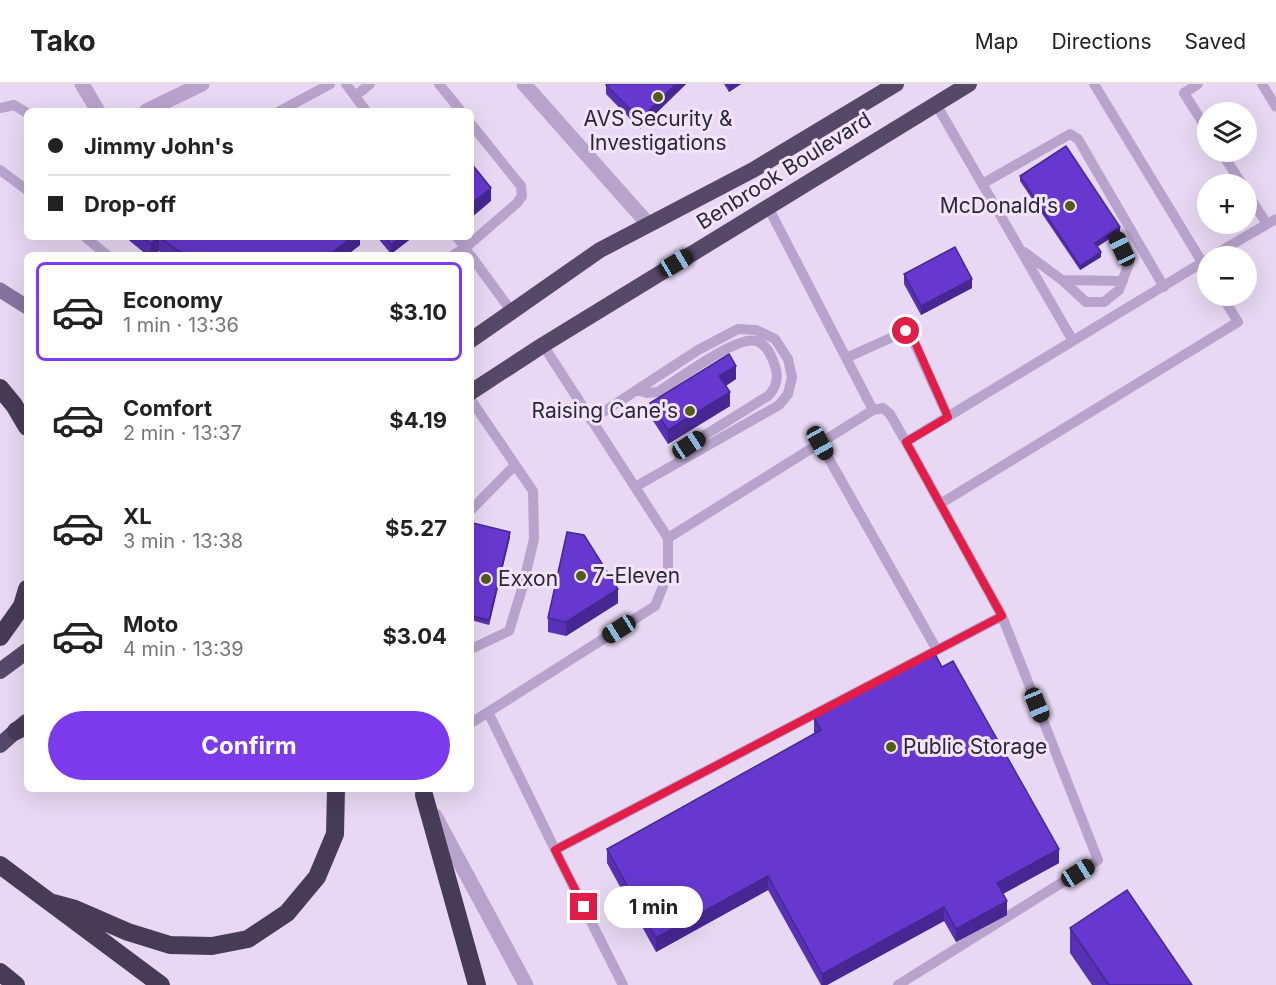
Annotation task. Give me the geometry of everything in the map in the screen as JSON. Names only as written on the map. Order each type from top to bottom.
[{"type":"highway","name":"Benbrook Boulevard","points":[[474,338],[600,250],[753,170],[896,84]]},
{"type":"highway","name":"Benbrook Boulevard","points":[[474,390],[543,345],[969,84]]},
{"type":"highway","points":[[0,388],[24,422]]},
{"type":"highway","points":[[0,637],[22,606],[24,599]]},
{"type":"highway","points":[[0,671],[24,653]]},
{"type":"highway","points":[[0,745],[23,726]]},
{"type":"highway","points":[[53,903],[75,909],[128,932],[170,945],[212,946],[248,939],[287,914],[318,877],[335,834],[336,792]]},
{"type":"highway","points":[[422,792],[477,985]]},
{"type":"highway","points":[[0,865],[161,985]]},
{"type":"highway","points":[[0,972],[16,985]]},
{"type":"main road","points":[[0,290],[24,304]]},
{"type":"street","points":[[82,84],[96,108]]},
{"type":"street","points":[[152,108],[202,84]]},
{"type":"street","points":[[524,84],[649,225]]},
{"type":"street","points":[[422,792],[526,985]]},
{"type":"lane","points":[[286,108],[330,84]]},
{"type":"lane","points":[[346,84],[364,108]]},
{"type":"lane","points":[[354,96],[370,84]]},
{"type":"lane","points":[[439,84],[459,108]]},
{"type":"lane","points":[[1095,84],[1197,246]]},
{"type":"lane","points":[[1197,84],[1184,93],[1197,114]]},
{"type":"lane","points":[[1262,84],[1276,107]]},
{"type":"lane","points":[[936,104],[1073,342]]},
{"type":"lane","points":[[0,108],[14,105],[24,111]]},
{"type":"lane","points":[[470,252],[522,196],[521,186],[474,128]]},
{"type":"lane","points":[[982,184],[1070,134],[1078,139],[1164,287]]},
{"type":"lane","points":[[1043,148],[1063,153]]},
{"type":"lane","points":[[0,170],[24,188]]},
{"type":"lane","points":[[1233,246],[1272,222],[1257,205]]},
{"type":"lane","points":[[768,207],[873,410]]},
{"type":"lane","points":[[1019,249],[1062,280],[1086,302],[1104,302],[1119,290],[1129,263],[1116,234]]},
{"type":"lane","points":[[89,240],[103,252]]},
{"type":"lane","points":[[474,260],[512,312]]},
{"type":"lane","points":[[906,442],[1197,268]]},
{"type":"lane","points":[[1062,280],[1123,281]]},
{"type":"lane","points":[[940,504],[1238,322],[1228,306]]},
{"type":"lane","points":[[591,420],[698,350],[738,329],[756,330],[775,339],[788,358],[792,377],[788,394],[779,405],[635,487]]},
{"type":"lane","points":[[846,358],[906,331],[914,340],[948,417]]},
{"type":"lane","points":[[474,721],[655,606],[668,574],[668,538],[543,345]]},
{"type":"lane","points":[[474,405],[533,491],[534,539],[509,631],[474,648]]},
{"type":"lane","points":[[668,538],[873,410],[883,408],[890,414],[1002,616],[1098,860],[898,985]]},
{"type":"lane","points":[[820,443],[937,650]]},
{"type":"lane","points":[[474,507],[514,466]]},
{"type":"lane","points":[[555,850],[1002,616]]},
{"type":"lane","points":[[489,712],[623,985]]},
{"type":"building","points":[[607,84],[676,84],[640,119]]},
{"type":"building","name":"McDonald's","points":[[1066,146],[1120,227],[1095,243],[1101,252],[1080,266],[1020,176]]},
{"type":"building","points":[[474,167],[491,188],[474,202]]},
{"type":"building","points":[[163,240],[348,240],[333,252],[181,252]]},
{"type":"building","points":[[387,240],[397,240],[391,245]]},
{"type":"building","points":[[955,247],[972,279],[921,306],[904,274]]},
{"type":"building","points":[[729,354],[736,366],[719,376],[730,392],[668,430],[650,403]]},
{"type":"building","name":"Exxon","points":[[474,523],[510,532],[489,620],[474,617]]},
{"type":"building","name":"7-Eleven","points":[[567,532],[584,535],[618,589],[566,622],[548,618]]},
{"type":"building","points":[[934,652],[942,667],[953,661],[1059,849],[997,883],[1007,901],[956,929],[944,907],[822,974],[768,876],[656,938],[607,849],[821,730],[814,718]]},
{"type":"building","points":[[1127,890],[1192,985],[1109,985],[1070,928]]},
{"type":"place","name":"AVS Security & Investigations","points":[[658,97]]},
{"type":"place","name":"McDonald's","points":[[1070,206]]},
{"type":"place","name":"Raising Cane's","points":[[690,411]]},
{"type":"place","name":"7-Eleven","points":[[581,576]]},
{"type":"place","name":"Exxon","points":[[486,579]]},
{"type":"place","name":"Public Storage","points":[[891,747]]},
{"type":"route","points":[[584,907],[555,850],[1002,616],[906,442],[948,417],[914,340],[906,331]]}]
